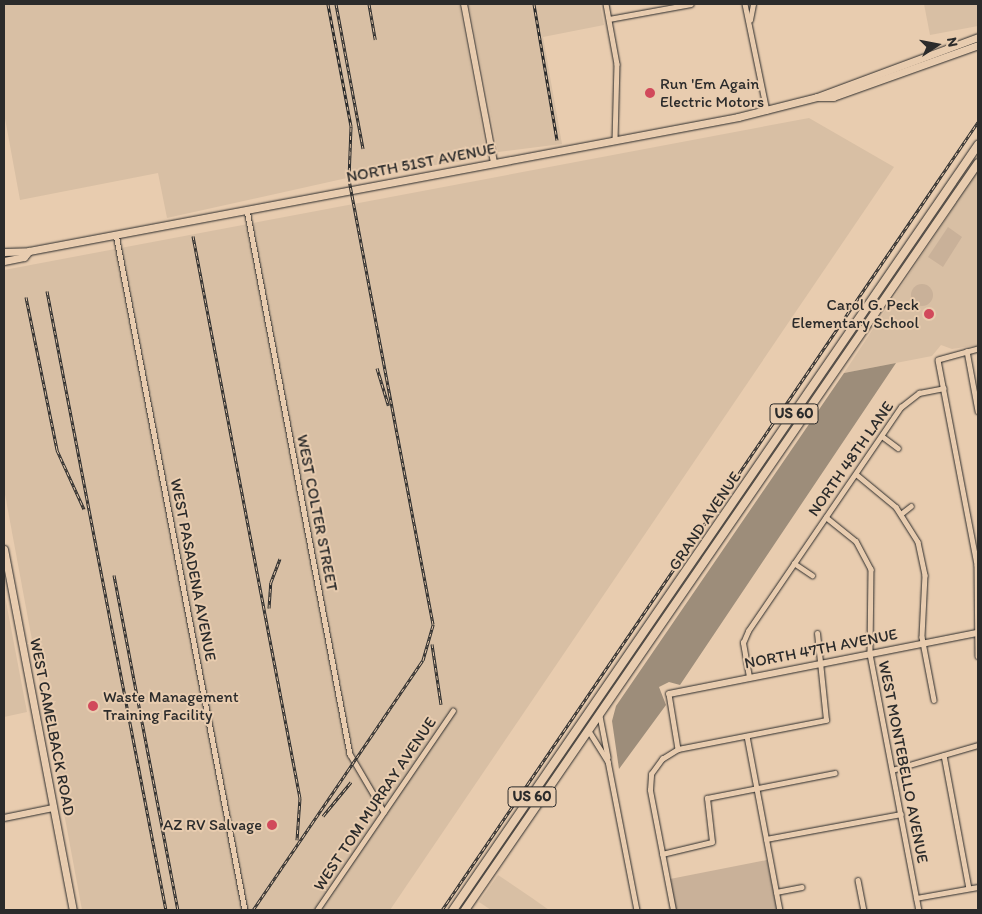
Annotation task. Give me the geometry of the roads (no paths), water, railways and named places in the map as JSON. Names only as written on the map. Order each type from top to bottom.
[{"type":"highway","name":"GRAND AVENUE","points":[[453,910],[611,683],[978,145]]},
{"type":"highway","name":"GRAND AVENUE","points":[[465,910],[590,731],[978,163]]},
{"type":"highway","points":[[590,731],[589,722],[611,683]]},
{"type":"main road","name":"NORTH 51ST AVENUE","points":[[4,252],[28,252],[767,111],[817,97],[978,37]]},
{"type":"main road","name":"NORTH 51ST AVENUE","points":[[817,97],[833,97],[978,45]]},
{"type":"main road","name":"NORTH 51ST AVENUE","points":[[4,261],[24,257],[28,252]]},
{"type":"main road","name":"WEST CAMELBACK ROAD","points":[[4,549],[73,910]]},
{"type":"street","points":[[464,4],[494,163]]},
{"type":"street","points":[[606,4],[617,64],[615,141]]},
{"type":"street","points":[[609,20],[691,4]]},
{"type":"street","points":[[744,4],[767,111]]},
{"type":"street","points":[[749,27],[753,4]]},
{"type":"street","name":"WEST COLTER STREET","points":[[246,210],[350,754],[384,812]]},
{"type":"street","name":"WEST PASADENA AVENUE","points":[[116,234],[245,910]]},
{"type":"street","points":[[978,349],[939,357],[977,565],[976,634],[978,656]]},
{"type":"street","points":[[967,351],[978,411]]},
{"type":"street","points":[[972,377],[978,376]]},
{"type":"street","name":"NORTH 48TH LANE","points":[[749,677],[745,636],[794,563],[907,401],[944,388]]},
{"type":"street","points":[[882,436],[898,448]]},
{"type":"street","points":[[856,474],[902,513],[918,542],[924,568],[923,644],[934,700]]},
{"type":"street","points":[[902,513],[911,506]]},
{"type":"street","name":"WEST MONTEBELLO AVENUE","points":[[826,517],[856,540],[870,562],[870,654],[919,910]]},
{"type":"street","points":[[794,563],[812,575]]},
{"type":"street","points":[[673,910],[649,782],[662,758],[678,749],[826,720],[817,664],[816,633]]},
{"type":"street","name":"NORTH 47TH AVENUE","points":[[669,694],[976,634]]},
{"type":"street","points":[[669,694],[678,749]]},
{"type":"street","name":"WEST TOM MURRAY AVENUE","points":[[317,910],[453,711]]},
{"type":"street","points":[[600,716],[637,910]]},
{"type":"street","points":[[590,731],[608,761]]},
{"type":"street","points":[[747,736],[780,910]]},
{"type":"street","points":[[892,770],[978,745]]},
{"type":"street","points":[[944,756],[969,888]]},
{"type":"street","points":[[662,854],[712,842],[707,798],[835,773]]},
{"type":"street","points":[[4,818],[53,808]]},
{"type":"street","points":[[766,839],[901,814]]},
{"type":"street","points":[[858,880],[864,910]]},
{"type":"street","points":[[776,892],[802,887]]},
{"type":"street","points":[[916,898],[978,887]]},
{"type":"railway","points":[[253,910],[423,660],[433,624],[349,179],[351,126],[328,4]]},
{"type":"railway","points":[[336,4],[363,148]]},
{"type":"railway","points":[[369,4],[375,39]]},
{"type":"railway","points":[[534,4],[557,140]]},
{"type":"railway","points":[[442,910],[978,122]]},
{"type":"railway","points":[[193,236],[300,798],[297,840]]},
{"type":"railway","points":[[47,291],[166,910]]},
{"type":"railway","points":[[26,297],[57,450],[84,509]]},
{"type":"railway","points":[[377,368],[388,405]]},
{"type":"railway","points":[[269,608],[271,582],[280,559]]},
{"type":"railway","points":[[114,575],[178,910]]},
{"type":"railway","points":[[432,644],[441,704]]},
{"type":"railway","points":[[323,816],[351,782]]},
{"type":"place","name":"Run 'Em Again Electric Motors","points":[[650,93]]},
{"type":"place","name":"Carol G. Peck Elementary School","points":[[929,314]]},
{"type":"place","name":"Waste Management Training Facility","points":[[93,706]]},
{"type":"place","name":"AZ RV Salvage","points":[[272,825]]}]
